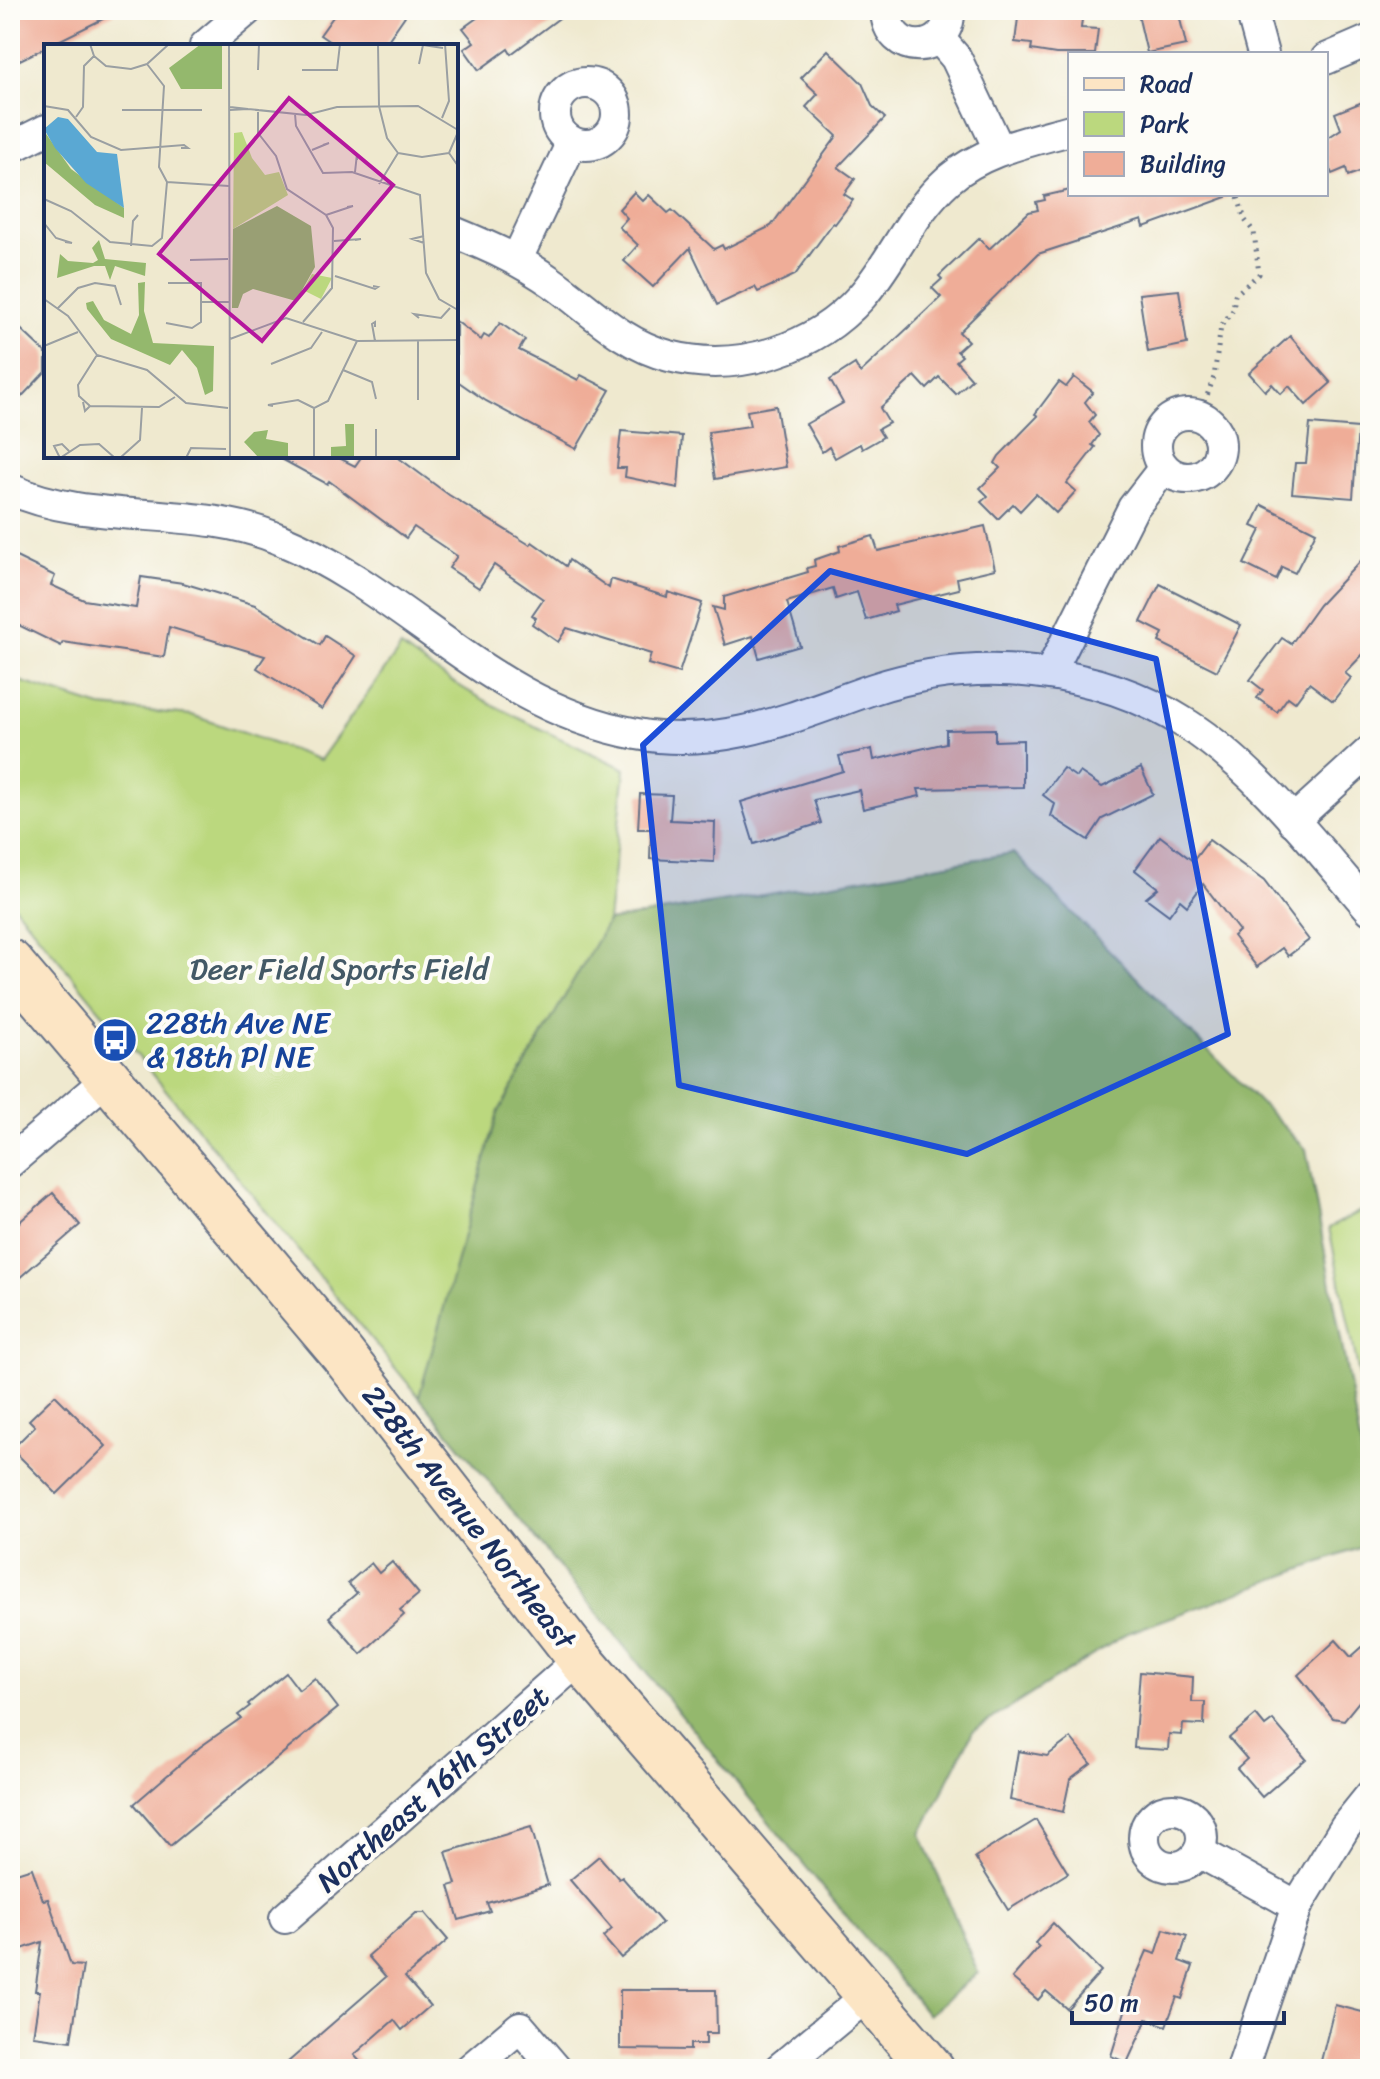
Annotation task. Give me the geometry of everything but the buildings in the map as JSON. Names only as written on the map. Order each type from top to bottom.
[{"type":"main road","name":"228th Avenue Northeast","points":[[10,962],[342,1354],[580,1659],[932,2069]]},
{"type":"street","points":[[207,44],[247,10]]},
{"type":"street","points":[[886,10],[890,31],[898,39],[918,46],[944,24],[956,58],[999,149]]},
{"type":"street","points":[[1251,10],[1262,52]]},
{"type":"street","points":[[1328,58],[1370,40]]},
{"type":"street","points":[[10,148],[44,131]]},
{"type":"street","points":[[458,234],[517,259],[635,344],[668,356],[703,362],[776,354],[803,342],[840,318],[862,296],[927,199],[962,169],[999,149],[1068,131]]},
{"type":"street","points":[[517,259],[572,142]]},
{"type":"street","points":[[1180,415],[1199,417],[1217,433],[1218,455],[1213,465],[1195,477],[1173,475],[1164,468],[1156,448],[1162,427],[1180,415]]},
{"type":"street","points":[[1051,671],[1133,508],[1164,468]]},
{"type":"street","points":[[10,489],[45,501],[226,525],[275,537],[332,564],[454,651],[527,697],[576,719],[638,735],[700,740],[757,730],[908,678],[961,670],[1051,671],[1146,702],[1189,726],[1229,758],[1293,821],[1370,909]]},
{"type":"street","points":[[1293,821],[1370,751]]},
{"type":"street","points":[[10,1162],[107,1079]]},
{"type":"street","name":"Northeast 16th Street","points":[[285,1918],[580,1659]]},
{"type":"street","points":[[1242,2069],[1297,1906],[1345,1827],[1370,1796]]},
{"type":"street","points":[[1199,1852],[1297,1906]]},
{"type":"street","points":[[779,2069],[868,1995]]},
{"type":"street","points":[[470,2069],[520,2027],[556,2069]]},
{"type":"path","points":[[1199,417],[1214,377],[1221,326],[1233,310],[1235,295],[1259,274],[1254,232],[1245,220],[1238,196]]},
{"type":"highlighted area","points":[[830,571],[1156,659],[1228,1034],[967,1154],[679,1085],[643,745]]},
{"type":"green space","name":"Deer Field Sports Field","points":[[401,647],[482,699],[625,769],[608,921],[498,1113],[419,1397],[10,901],[10,678],[101,707],[192,715],[320,760]]},
{"type":"green space","points":[[1013,853],[1306,1149],[1370,1497],[1370,1544],[1128,1633],[973,1731],[921,1834],[978,1973],[928,2015],[419,1397],[498,1113],[608,921]]},
{"type":"green space","points":[[1370,1206],[1370,1413],[1367,1413],[1329,1228]]},
{"type":"place","name":"228th Ave NE & 18th Pl NE","points":[[115,1040]]}]
